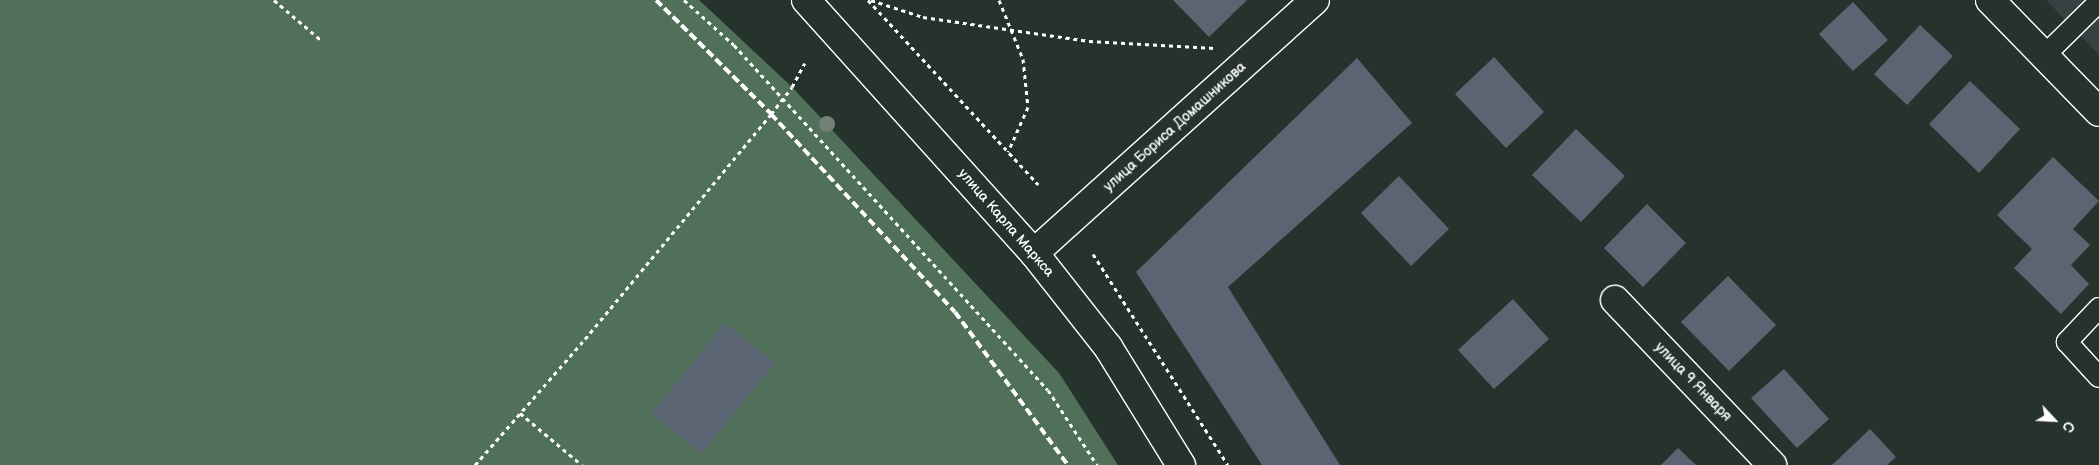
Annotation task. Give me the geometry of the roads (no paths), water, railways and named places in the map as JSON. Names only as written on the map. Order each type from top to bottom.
[{"type":"street","name":"улица Карла Маркса","points":[[806,0],[1034,253],[1108,348],[1181,465]]},
{"type":"street","name":"улица Бориса Домашникова","points":[[1034,253],[1316,0]]},
{"type":"street","points":[[1990,0],[2099,112]]},
{"type":"street","name":"улица 9 Января","points":[[1615,300],[1772,465]]},
{"type":"lane","points":[[2044,55],[2099,2]]},
{"type":"lane","points":[[2099,308],[2067,342],[2099,377]]},
{"type":"railway","points":[[656,0],[771,114],[955,312],[1068,465]]}]
